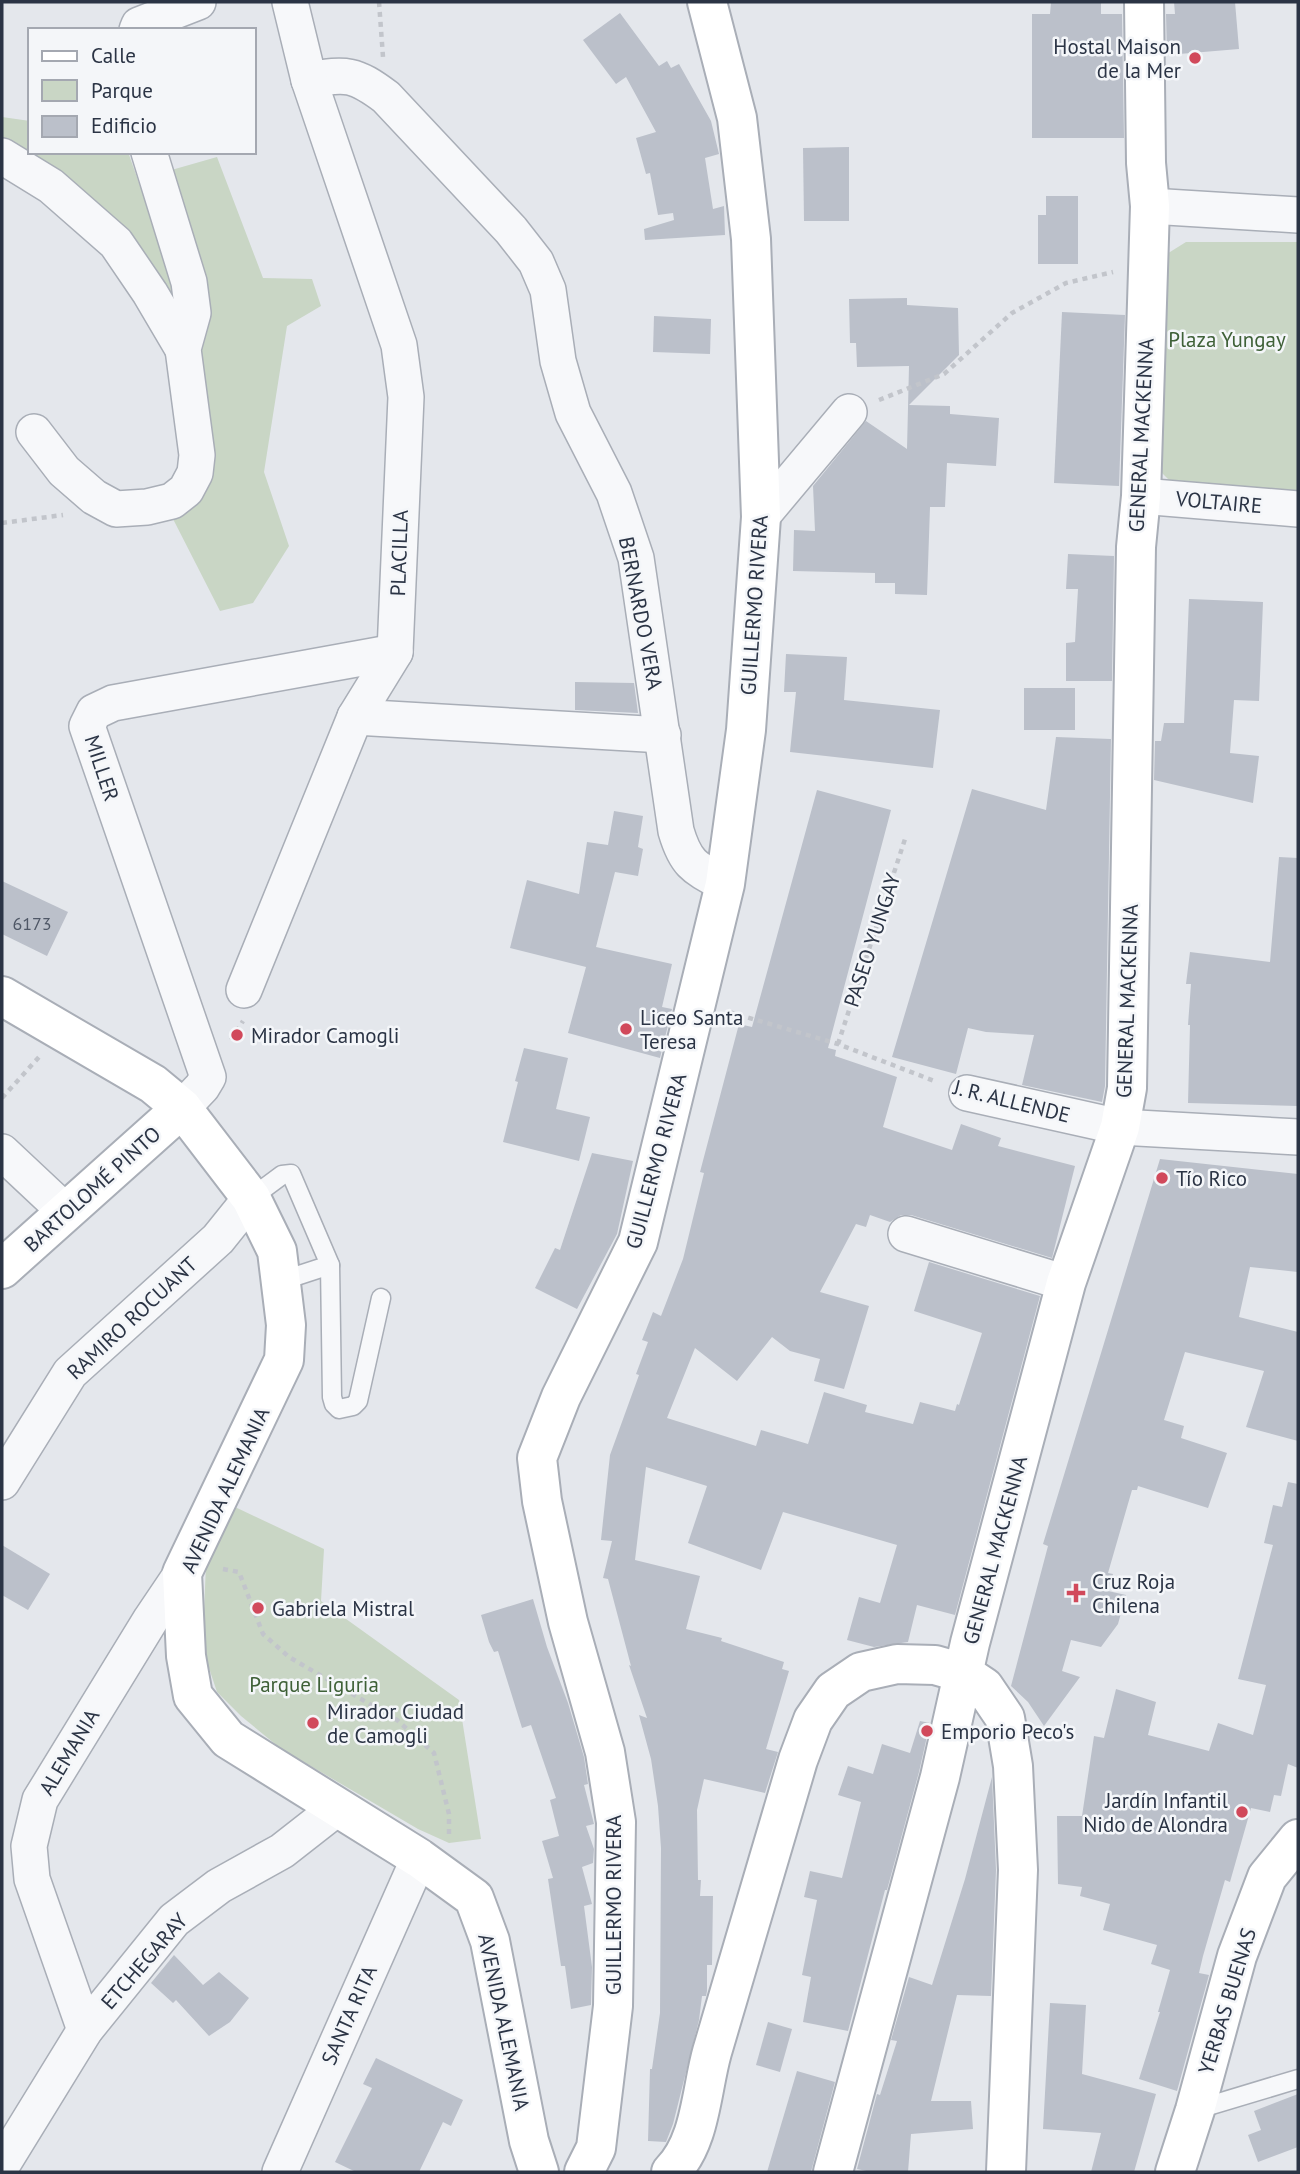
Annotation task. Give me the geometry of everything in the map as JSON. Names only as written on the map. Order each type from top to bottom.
[{"type":"street","points":[[138,28],[139,25],[198,2]]},
{"type":"street","name":"PLACILLA","points":[[244,989],[355,717],[395,652],[406,397],[399,345],[309,80],[290,2]]},
{"type":"street","name":"GUILLERMO RIVERA","points":[[584,2172],[596,2148],[613,2006],[616,1822],[606,1752],[568,1622],[542,1501],[537,1458],[561,1397],[638,1242],[725,884],[746,730],[761,517],[751,239],[737,118],[707,2]]},
{"type":"street","name":"GENERAL MACKENNA","points":[[833,2172],[940,1777],[963,1673],[1066,1283],[1120,1127],[1127,1088],[1136,547],[1141,496],[1150,206],[1146,163],[1144,2]]},
{"type":"street","name":"BERNARDO VERA","points":[[309,80],[338,74],[364,81],[386,97],[511,230],[536,262],[548,290],[558,361],[573,413],[614,493],[636,558],[676,831],[682,853],[696,869],[725,884]]},
{"type":"street","points":[[150,154],[189,282],[193,313],[183,349]]},
{"type":"street","points":[[2,156],[51,186],[116,243],[150,293],[183,349],[197,455],[195,473],[186,490],[172,501],[147,507],[116,509],[94,497],[64,471],[34,432]]},
{"type":"street","points":[[1150,206],[1298,215]]},
{"type":"street","points":[[761,517],[849,412]]},
{"type":"street","name":"VOLTAIRE","points":[[1141,496],[1298,509]]},
{"type":"street","name":"MILLER","points":[[208,1077],[88,726],[94,712],[113,703],[395,652]]},
{"type":"street","points":[[355,717],[663,735]]},
{"type":"street","name":"AVENIDA ALEMANIA","points":[[2,996],[153,1084],[182,1108],[251,1198],[277,1251],[286,1325],[284,1360],[183,1573],[186,1656],[193,1696],[228,1739],[337,1808],[434,1850],[449,1877],[474,1898],[490,1941],[529,2141],[539,2172]]},
{"type":"street","points":[[182,1108],[208,1077]]},
{"type":"street","name":"J. R. ALLENDE","points":[[967,1093],[1120,1127],[1298,1137]]},
{"type":"street","name":"BARTOLOMÉ PINTO","points":[[2,1269],[182,1108]]},
{"type":"street","points":[[2,1152],[66,1212]]},
{"type":"street","name":"RAMIRO ROCUANT","points":[[2,1482],[70,1373],[218,1239],[251,1198]]},
{"type":"street","points":[[906,1234],[1066,1283]]},
{"type":"street","name":"ALEMANIA","points":[[85,2030],[32,1879],[29,1846],[40,1800],[151,1619],[183,1573]]},
{"type":"street","points":[[671,2172],[679,2165],[692,2140],[705,2075],[798,1760],[813,1720],[832,1691],[861,1672],[897,1664],[935,1665],[963,1673],[984,1687],[1005,1718],[1013,1766],[1018,1870],[1006,2172]]},
{"type":"street","name":"ETCHEGARAY","points":[[2,2165],[85,2030],[174,1920],[219,1886],[282,1851],[337,1808]]},
{"type":"street","name":"YERBAS BUENAS","points":[[1175,2172],[1234,1968],[1267,1877],[1298,1839]]},
{"type":"street","name":"SANTA RITA","points":[[280,2172],[434,1850]]},
{"type":"lane","points":[[251,1198],[282,1175],[291,1174],[330,1265],[332,1397],[334,1404],[340,1409],[354,1406],[358,1401],[381,1298]]},
{"type":"lane","points":[[281,1281],[330,1265]]},
{"type":"lane","points":[[1195,2109],[1298,2079]]},
{"type":"path","points":[[379,2],[386,97]]},
{"type":"path","points":[[849,412],[944,374],[1012,313],[1066,283],[1106,272],[1148,271]]},
{"type":"path","points":[[2,523],[116,509]]},
{"type":"path","name":"PASEO YUNGAY","points":[[838,1044],[906,836]]},
{"type":"path","points":[[208,1077],[249,1012],[244,989]]},
{"type":"path","name":"J. R. ALLENDE","points":[[696,1002],[838,1044],[967,1093]]},
{"type":"path","points":[[2,1098],[64,1031]]},
{"type":"path","points":[[239,1572],[262,1634],[289,1657],[397,1720],[434,1753],[449,1814],[434,1850]]},
{"type":"green space","points":[[2,117],[28,121],[28,154],[129,154],[179,296],[173,323],[2,147]]},
{"type":"green space","points":[[217,157],[263,278],[312,279],[321,306],[287,326],[264,472],[289,546],[253,603],[220,611],[172,517],[206,478],[168,171]]},
{"type":"green space","name":"Plaza Yungay","points":[[1186,242],[1298,242],[1298,498],[1175,486],[1159,470],[1154,262]]},
{"type":"green space","name":"Parque Liguria","points":[[235,1507],[324,1549],[321,1601],[459,1700],[481,1839],[449,1843],[418,1829],[280,1748],[217,1692],[208,1665],[203,1636],[206,1564]]},
{"type":"building","points":[[1051,2],[1101,2],[1101,14],[1122,14],[1124,138],[1032,138],[1032,14],[1050,14]]},
{"type":"building","points":[[1174,2],[1235,2],[1239,49],[1167,55],[1166,14],[1175,14]]},
{"type":"building","points":[[620,13],[659,66],[667,61],[671,68],[679,64],[711,121],[719,154],[705,158],[713,209],[724,206],[725,235],[645,240],[644,229],[674,220],[673,213],[658,215],[650,173],[646,174],[636,138],[656,132],[626,77],[616,84],[583,40]]},
{"type":"building","points":[[849,147],[849,221],[804,221],[803,148]]},
{"type":"building","points":[[1046,196],[1078,196],[1078,264],[1038,264],[1038,215],[1046,215]]},
{"type":"building","points":[[907,298],[907,305],[958,308],[959,355],[909,405],[950,406],[950,414],[999,418],[996,466],[947,463],[945,507],[930,507],[927,595],[895,594],[895,583],[875,583],[875,573],[793,571],[794,530],[815,531],[813,486],[866,421],[907,449],[909,366],[857,367],[856,343],[850,343],[849,299]]},
{"type":"building","points":[[1062,312],[1125,315],[1119,486],[1054,483]]},
{"type":"building","points":[[654,316],[711,319],[710,354],[653,352]]},
{"type":"building","points":[[1068,554],[1114,556],[1112,681],[1066,681],[1066,643],[1075,642],[1078,589],[1066,589]]},
{"type":"building","points":[[1189,599],[1263,602],[1259,701],[1234,700],[1230,753],[1259,756],[1253,803],[1154,780],[1155,741],[1161,741],[1164,723],[1184,723]]},
{"type":"building","points":[[786,654],[847,657],[844,700],[940,710],[933,768],[790,752],[796,692],[784,692]]},
{"type":"building","points":[[575,682],[634,683],[638,713],[575,710]]},
{"type":"building","points":[[1024,688],[1075,688],[1075,730],[1024,730]]},
{"type":"building","points":[[1056,737],[1111,739],[1105,1086],[1102,1102],[1022,1085],[1034,1035],[968,1028],[956,1074],[892,1057],[972,789],[1046,810]]},
{"type":"building","points":[[817,790],[891,810],[828,1048],[836,1050],[835,1056],[897,1077],[883,1127],[952,1150],[961,1124],[1001,1138],[998,1146],[1075,1166],[1052,1258],[911,1215],[901,1215],[890,1222],[870,1215],[866,1227],[856,1224],[820,1292],[869,1306],[844,1389],[814,1381],[820,1359],[790,1351],[772,1337],[737,1381],[695,1348],[667,1418],[756,1446],[761,1430],[808,1444],[824,1392],[867,1405],[865,1412],[913,1424],[920,1402],[955,1411],[957,1404],[959,1405],[982,1333],[914,1311],[929,1262],[1040,1296],[955,1615],[917,1605],[908,1642],[874,1647],[847,1640],[859,1597],[880,1603],[897,1545],[783,1512],[761,1570],[688,1543],[707,1486],[646,1467],[635,1560],[700,1576],[686,1629],[722,1638],[721,1641],[784,1662],[782,1669],[789,1671],[766,1749],[778,1752],[765,1793],[704,1779],[697,1810],[698,1880],[701,1880],[700,1896],[713,1896],[712,1965],[707,1965],[706,1996],[702,1996],[699,2020],[673,2124],[666,2142],[648,2141],[650,2069],[660,2013],[661,1848],[651,1759],[639,1715],[647,1718],[629,1665],[631,1666],[608,1579],[603,1578],[612,1541],[601,1540],[610,1455],[639,1375],[636,1374],[648,1342],[642,1340],[653,1312],[661,1316],[683,1259],[704,1173],[700,1172],[739,1024],[752,1027]]},
{"type":"building","points":[[614,811],[643,816],[638,847],[643,849],[638,876],[615,872],[596,947],[672,964],[662,1007],[672,1009],[660,1058],[568,1033],[586,967],[510,948],[527,880],[579,894],[587,842],[608,845]]},
{"type":"building","points":[[1279,857],[1298,858],[1298,1106],[1188,1103],[1191,984],[1186,984],[1190,952],[1270,962]]},
{"type":"building","points":[[2,881],[68,912],[47,956],[2,934]]},
{"type":"building","points":[[524,1048],[568,1058],[556,1109],[590,1117],[579,1161],[503,1142]]},
{"type":"building","points":[[592,1153],[633,1161],[617,1234],[577,1309],[535,1288],[555,1248],[560,1250]]},
{"type":"building","points":[[1160,1159],[1298,1174],[1298,1272],[1250,1267],[1239,1317],[1298,1332],[1298,1441],[1246,1427],[1264,1371],[1185,1352],[1164,1420],[1184,1426],[1181,1438],[1227,1453],[1208,1508],[1138,1486],[1137,1490],[1132,1490],[1108,1573],[1113,1574],[1108,1591],[1126,1595],[1118,1624],[1101,1647],[1071,1640],[1062,1671],[1080,1677],[1044,1726],[1028,1702],[1011,1686],[1048,1546],[1043,1544]]},
{"type":"building","points":[[1288,1482],[1298,1484],[1298,1768],[1288,1764],[1281,1796],[1274,1795],[1270,1812],[1251,1808],[1230,1882],[1225,1880],[1203,1956],[1199,1973],[1209,1975],[1177,2091],[1139,2079],[1170,1970],[1151,1964],[1157,1945],[1103,1930],[1110,1904],[1080,1896],[1082,1887],[1058,1884],[1057,1816],[1082,1816],[1094,1736],[1104,1738],[1116,1689],[1156,1702],[1148,1735],[1209,1751],[1218,1723],[1253,1735],[1266,1685],[1238,1679],[1273,1545],[1264,1543],[1273,1505],[1282,1507]]},
{"type":"building","points":[[2,1545],[50,1574],[28,1610],[2,1595]]},
{"type":"building","points":[[533,1599],[584,1757],[588,1784],[584,1785],[594,1824],[586,1826],[594,1849],[593,1863],[582,1867],[592,1904],[584,1906],[592,1967],[591,2005],[571,2009],[565,1966],[561,1966],[548,1879],[553,1878],[542,1841],[559,1836],[550,1800],[556,1798],[531,1725],[522,1728],[498,1651],[494,1652],[489,1642],[481,1615]]},
{"type":"building","points":[[920,1721],[930,1723],[919,1772],[848,2031],[803,2022],[811,1977],[802,1975],[817,1900],[804,1897],[810,1871],[842,1878],[861,1802],[838,1795],[848,1766],[873,1774],[882,1744],[910,1753]]},
{"type":"building","points":[[992,1777],[996,1870],[991,1996],[957,1995],[931,2101],[971,2101],[973,2129],[911,2134],[908,2172],[871,2172],[857,2169],[877,2094],[880,2095],[897,2041],[891,2040],[909,1977],[932,1985],[965,1879]]},
{"type":"building","points":[[174,1955],[203,1985],[219,1972],[249,1998],[230,2022],[209,2036],[176,2000],[173,2003],[151,1983]]},
{"type":"building","points":[[1050,2003],[1086,2005],[1082,2074],[1156,2094],[1134,2172],[1091,2172],[1101,2133],[1043,2129]]},
{"type":"building","points":[[768,2022],[792,2029],[780,2072],[756,2065]]},
{"type":"building","points":[[376,2058],[463,2100],[451,2126],[443,2122],[419,2172],[356,2172],[335,2162],[372,2088],[363,2084]]},
{"type":"building","points":[[797,2071],[835,2082],[811,2172],[767,2172]]},
{"type":"building","points":[[1298,2094],[1298,2147],[1258,2162],[1248,2135],[1261,2130],[1254,2111]]},
{"type":"place","name":"Hostal Maison de la Mer","points":[[1195,58]]},
{"type":"place","name":"Liceo Santa Teresa","points":[[626,1029]]},
{"type":"place","name":"Mirador Camogli","points":[[237,1035]]},
{"type":"place","name":"Tío Rico","points":[[1162,1178]]},
{"type":"place","name":"Cruz Roja Chilena","points":[[1076,1593]]},
{"type":"place","name":"Gabriela Mistral","points":[[258,1608]]},
{"type":"place","name":"Mirador Ciudad de Camogli","points":[[313,1723]]},
{"type":"place","name":"Emporio Peco's","points":[[927,1731]]},
{"type":"place","name":"Jardín Infantil Nido de Alondra","points":[[1242,1812]]}]
